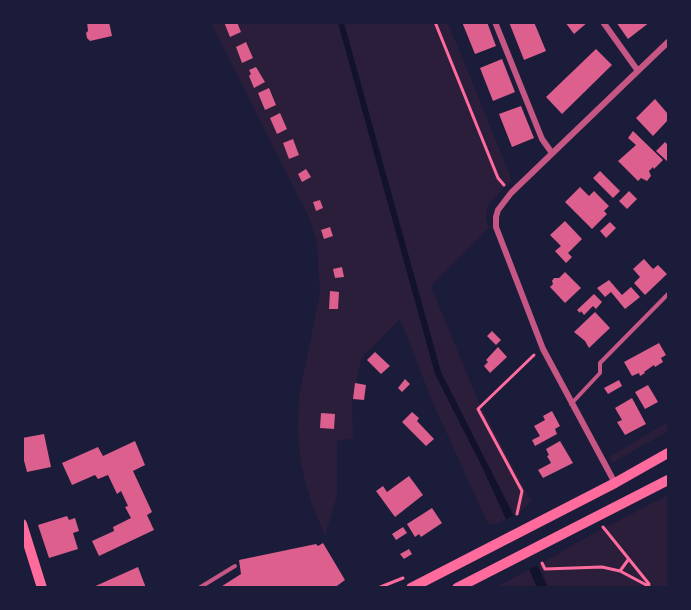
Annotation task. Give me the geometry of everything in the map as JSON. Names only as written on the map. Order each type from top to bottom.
[{"type":"main road","points":[[411,588],[669,453]]},
{"type":"main road","points":[[457,588],[669,480]]},
{"type":"main road","points":[[22,524],[42,588]]},
{"type":"street","points":[[495,22],[542,139],[552,153]]},
{"type":"street","points":[[603,22],[639,71]]},
{"type":"street","points":[[615,483],[543,349],[496,227],[498,210],[511,193],[669,42]]},
{"type":"lane","points":[[571,404],[600,373],[600,363],[669,294]]},
{"type":"lane","points":[[199,588],[235,566]]},
{"type":"path","points":[[435,22],[498,178],[511,193]]},
{"type":"path","points":[[517,514],[522,491],[478,409],[536,353],[543,349]]},
{"type":"path","points":[[603,527],[651,587]]},
{"type":"path","points":[[620,571],[628,560]]},
{"type":"path","points":[[542,563],[545,568],[602,567],[620,571],[651,587]]},
{"type":"path","points":[[378,588],[409,575]]},
{"type":"shaded area","points":[[211,23],[448,23],[512,180],[487,208],[486,219],[489,228],[431,286],[476,396],[531,501],[519,513],[499,523],[488,524],[432,401],[400,319],[361,359],[352,403],[353,438],[337,441],[337,496],[325,536],[311,502],[301,465],[298,430],[299,397],[320,293],[317,243],[308,215]]},
{"type":"shaded area","points":[[338,23],[344,23],[441,372],[548,587],[537,587],[483,469],[435,374]]},
{"type":"shaded area","points":[[668,422],[668,431],[612,463],[609,457]]},
{"type":"shaded area","points":[[668,495],[668,587],[494,588],[578,542]]},
{"type":"pier","points":[[517,514],[540,564],[526,571],[503,521]]},
{"type":"building","points":[[87,22],[109,22],[112,36],[90,41],[86,33],[88,31]]},
{"type":"building","points":[[224,22],[237,22],[241,32],[230,37]]},
{"type":"building","points":[[462,22],[487,22],[496,46],[475,54]]},
{"type":"building","points":[[509,22],[534,22],[546,51],[524,60]]},
{"type":"building","points":[[565,22],[588,22],[574,34]]},
{"type":"building","points":[[616,22],[650,22],[628,39]]},
{"type":"building","points":[[246,42],[253,58],[242,63],[236,47]]},
{"type":"building","points":[[596,49],[612,65],[562,114],[546,97]]},
{"type":"building","points":[[502,59],[515,92],[493,101],[480,68]]},
{"type":"building","points":[[256,67],[265,82],[254,88],[249,70]]},
{"type":"building","points":[[269,88],[276,105],[265,110],[258,93]]},
{"type":"building","points":[[655,99],[668,114],[668,120],[653,136],[636,118]]},
{"type":"building","points":[[521,106],[534,138],[512,147],[499,114]]},
{"type":"building","points":[[280,113],[287,129],[277,134],[270,118]]},
{"type":"building","points":[[633,131],[663,160],[649,171],[651,176],[647,181],[641,178],[638,181],[618,161],[636,145],[628,138]]},
{"type":"building","points":[[293,139],[299,155],[289,159],[283,143]]},
{"type":"building","points":[[665,142],[668,145],[668,162],[656,151]]},
{"type":"building","points":[[306,169],[311,177],[302,182],[298,174]]},
{"type":"building","points":[[600,171],[620,191],[613,198],[593,178]]},
{"type":"building","points":[[580,187],[589,196],[594,191],[609,206],[604,211],[607,214],[592,229],[565,202]]},
{"type":"building","points":[[629,191],[637,199],[627,209],[619,201]]},
{"type":"building","points":[[320,200],[323,208],[316,211],[313,202]]},
{"type":"building","points":[[565,221],[582,239],[568,253],[572,257],[566,263],[555,251],[561,246],[550,235]]},
{"type":"building","points":[[610,222],[616,228],[606,238],[600,231]]},
{"type":"building","points":[[330,227],[333,236],[324,239],[321,230]]},
{"type":"building","points":[[644,259],[653,269],[658,265],[667,274],[645,295],[634,283],[640,277],[633,269]]},
{"type":"building","points":[[342,267],[344,277],[335,278],[333,269]]},
{"type":"building","points":[[565,272],[581,288],[565,303],[550,287],[554,278],[559,278]]},
{"type":"building","points":[[609,280],[622,295],[631,287],[640,297],[625,309],[611,292],[605,297],[597,288]]},
{"type":"building","points":[[330,291],[339,292],[338,309],[329,309]]},
{"type":"building","points":[[594,294],[602,302],[596,309],[593,306],[584,315],[581,311],[580,313],[577,310]]},
{"type":"building","points":[[595,312],[610,328],[589,348],[585,341],[574,332]]},
{"type":"building","points":[[492,331],[501,340],[496,345],[487,336]]},
{"type":"building","points":[[659,343],[666,355],[661,358],[663,362],[655,367],[654,365],[640,376],[639,373],[632,376],[624,362]]},
{"type":"building","points":[[498,347],[507,357],[490,373],[484,366],[488,362],[486,360]]},
{"type":"building","points":[[375,352],[390,366],[381,374],[367,360]]},
{"type":"building","points":[[405,379],[410,384],[402,392],[398,388]]},
{"type":"building","points":[[619,380],[622,386],[608,394],[604,388]]},
{"type":"building","points":[[355,383],[366,385],[364,400],[353,399]]},
{"type":"building","points":[[648,385],[658,402],[645,409],[635,392]]},
{"type":"building","points":[[632,398],[646,424],[625,435],[617,422],[622,420],[615,408]]},
{"type":"building","points":[[552,411],[560,426],[555,429],[557,434],[535,446],[532,440],[540,436],[534,426],[545,420],[543,416]]},
{"type":"building","points":[[412,412],[419,418],[417,421],[434,439],[426,446],[402,422]]},
{"type":"building","points":[[321,413],[335,414],[334,429],[320,428]]},
{"type":"building","points":[[44,434],[51,467],[27,472],[22,453],[22,438]]},
{"type":"building","points":[[135,441],[145,465],[133,471],[152,512],[147,515],[154,530],[99,556],[92,541],[114,531],[113,527],[131,518],[125,507],[128,506],[121,491],[117,494],[108,475],[98,479],[95,475],[72,485],[62,463],[98,447],[103,456]]},
{"type":"building","points":[[560,441],[573,463],[543,478],[538,470],[551,463],[546,449]]},
{"type":"building","points":[[409,476],[423,495],[395,517],[376,491],[383,486],[387,492]]},
{"type":"building","points":[[432,508],[442,523],[421,537],[419,534],[415,537],[407,524]]},
{"type":"building","points":[[67,516],[69,520],[75,518],[79,531],[73,533],[78,549],[49,558],[38,525]]},
{"type":"building","points":[[403,527],[407,533],[396,540],[392,534]]},
{"type":"building","points":[[323,543],[345,580],[334,588],[219,588],[241,574],[239,560],[316,544],[318,546]]},
{"type":"building","points":[[409,549],[412,554],[404,559],[400,554]]},
{"type":"building","points":[[138,567],[146,588],[91,588]]}]
